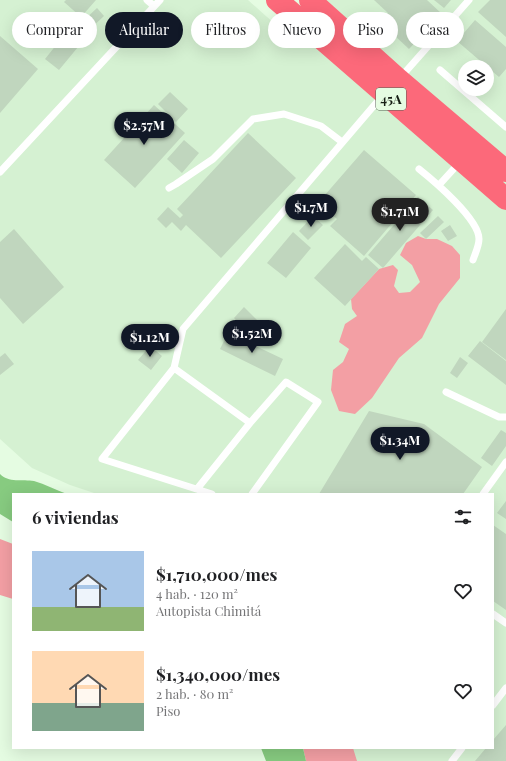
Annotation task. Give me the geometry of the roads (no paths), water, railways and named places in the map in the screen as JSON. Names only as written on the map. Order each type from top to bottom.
[{"type":"highway","name":"45A","points":[[277,0],[506,171]]},
{"type":"highway","name":"45A","points":[[310,0],[461,161],[506,199]]},
{"type":"lane","points":[[147,0],[154,6]]},
{"type":"lane","points":[[0,172],[160,0]]},
{"type":"lane","points":[[209,493],[102,459],[174,368],[183,329],[342,142],[469,0]]},
{"type":"lane","points":[[440,70],[506,127]]},
{"type":"lane","points":[[168,188],[213,159],[253,119],[284,114],[321,126],[342,142]]},
{"type":"lane","points":[[439,185],[461,161]]},
{"type":"lane","points":[[419,169],[439,185],[472,220],[479,238],[473,260]]},
{"type":"lane","points":[[174,368],[250,423]]},
{"type":"lane","points":[[197,489],[250,423],[286,382],[318,402],[253,493]]},
{"type":"lane","points":[[446,392],[499,417],[506,417]]},
{"type":"lane","points":[[484,493],[506,462]]},
{"type":"lane","points":[[494,615],[506,623]]},
{"type":"lane","points":[[494,704],[506,688]]},
{"type":"lane","points":[[452,761],[461,749]]}]
